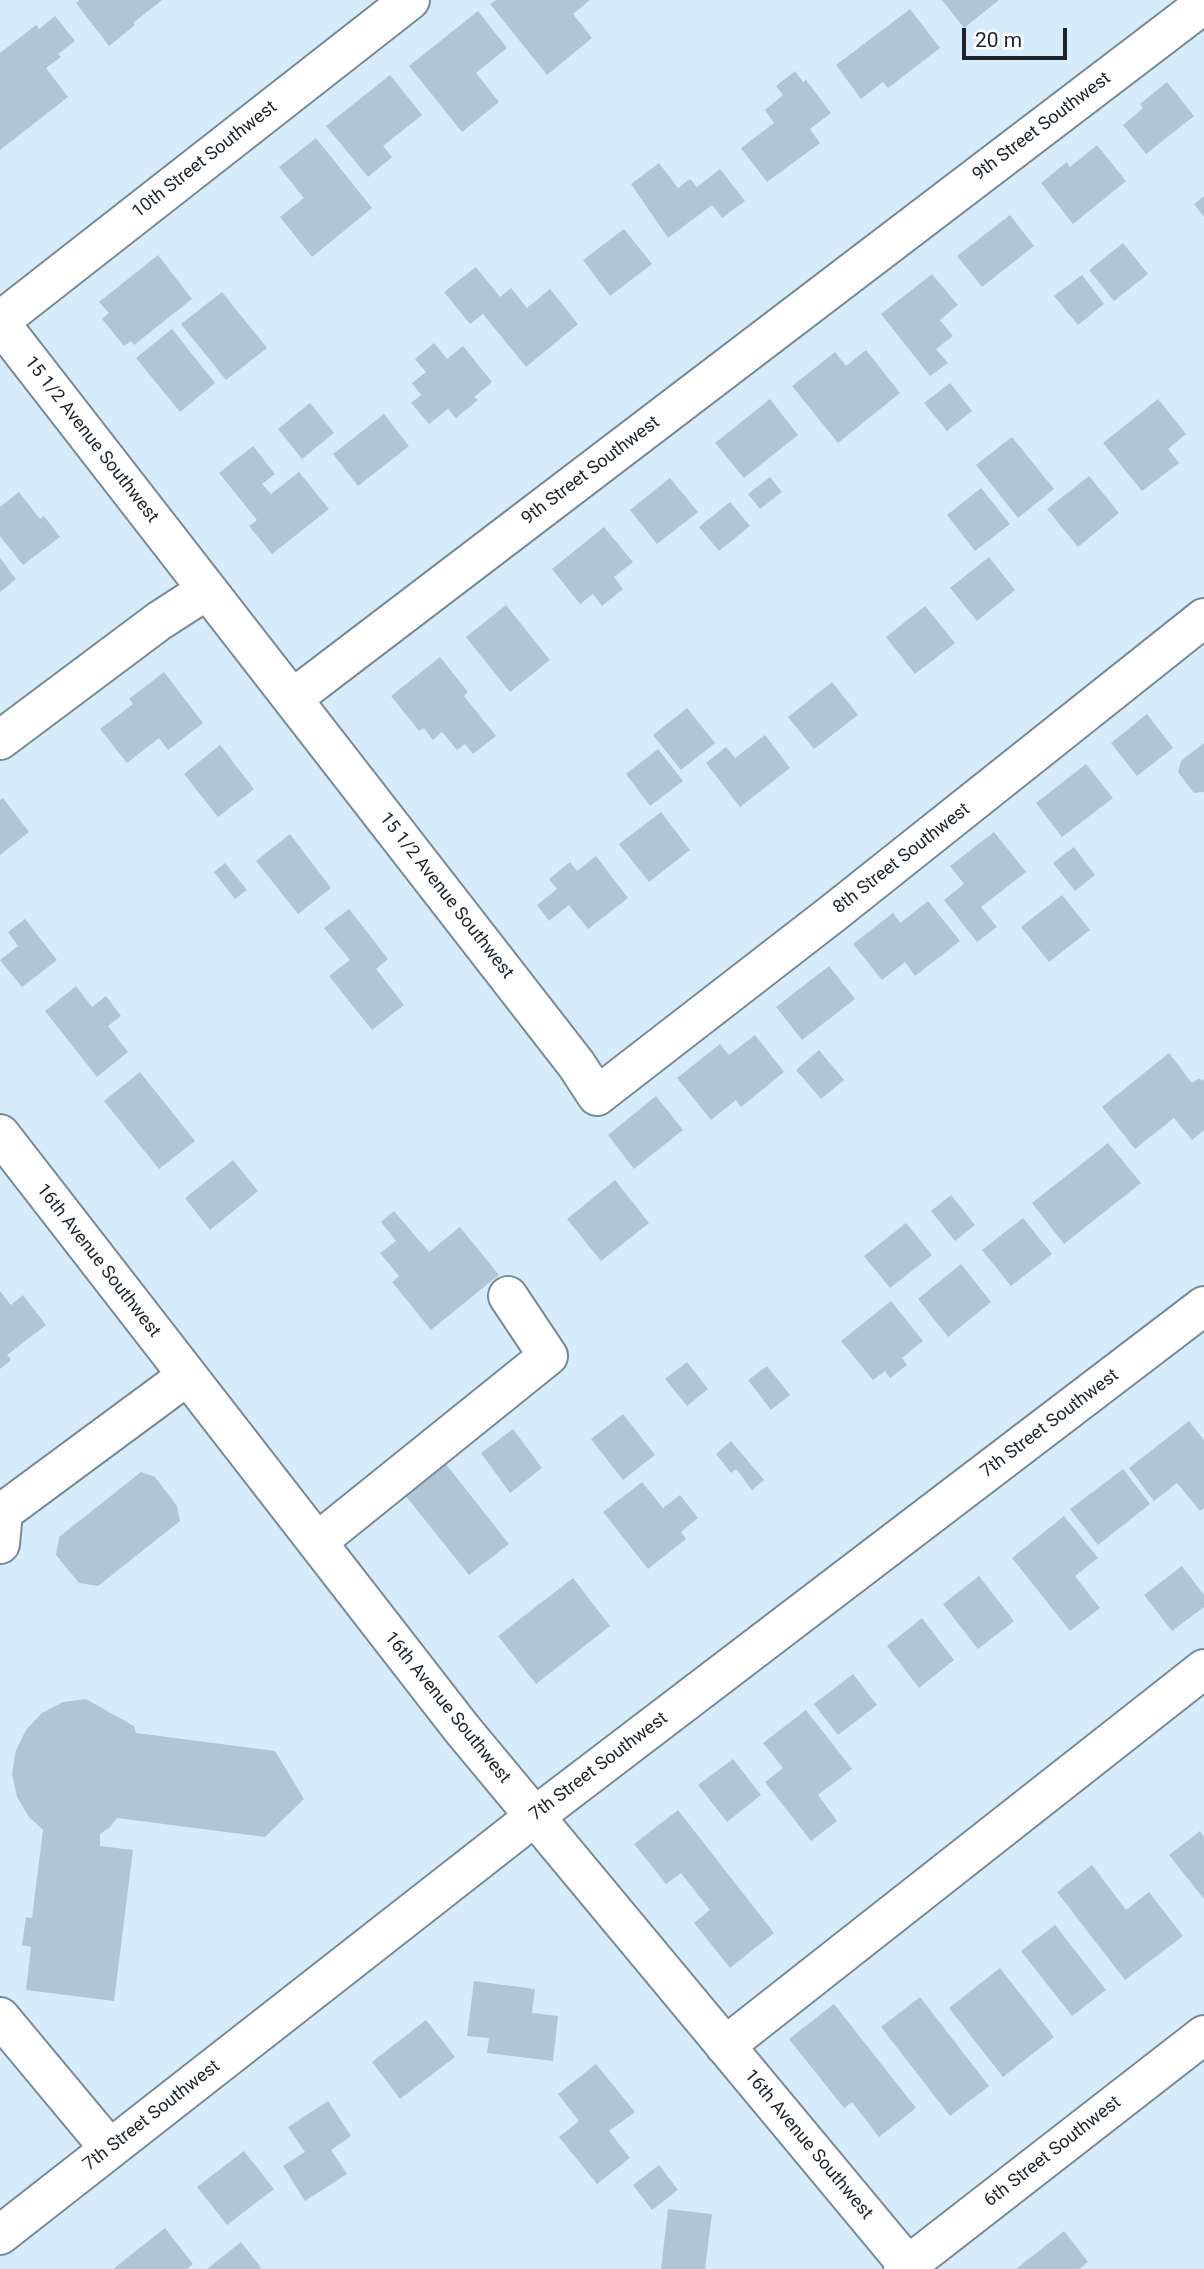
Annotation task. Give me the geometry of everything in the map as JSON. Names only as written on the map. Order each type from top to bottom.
[{"type":"street","name":"10th Street Southwest","points":[[0,322],[410,0]]},
{"type":"street","name":"9th Street Southwest","points":[[292,699],[1204,4]]},
{"type":"street","name":"15 1/2 Avenue Southwest","points":[[0,322],[207,590]]},
{"type":"street","points":[[0,740],[159,621],[207,590],[292,699]]},
{"type":"street","name":"8th Street Southwest","points":[[597,1096],[843,905],[1204,618]]},
{"type":"street","name":"15 1/2 Avenue Southwest","points":[[292,699],[576,1064],[597,1096]]},
{"type":"street","name":"16th Avenue Southwest","points":[[0,1134],[462,1729],[907,2268]]},
{"type":"street","points":[[317,1542],[548,1356],[508,1296]]},
{"type":"street","name":"7th Street Southwest","points":[[0,2235],[534,1817],[1204,1307]]},
{"type":"street","points":[[0,1544],[3,1512],[187,1376]]},
{"type":"street","points":[[725,2046],[1204,1669]]},
{"type":"street","points":[[0,2017],[110,2149]]},
{"type":"street","name":"6th Street Southwest","points":[[907,2268],[1204,2035]]},
{"type":"building","points":[[80,0],[162,0],[109,46],[76,3]]},
{"type":"building","points":[[496,0],[590,0],[573,14],[592,38],[547,75],[490,4]]},
{"type":"building","points":[[942,0],[999,0],[964,28]]},
{"type":"building","points":[[910,9],[940,48],[888,88],[883,82],[861,99],[836,65]]},
{"type":"building","points":[[478,11],[507,48],[476,73],[499,102],[462,132],[409,66]]},
{"type":"building","points":[[55,16],[75,41],[58,54],[61,57],[46,68],[68,97],[0,150],[0,53],[36,25],[39,29]]},
{"type":"building","points":[[795,71],[803,82],[806,80],[831,113],[810,129],[820,143],[767,182],[741,148],[774,123],[765,110],[783,95],[776,86]]},
{"type":"building","points":[[390,75],[422,115],[383,146],[392,157],[368,177],[326,126]]},
{"type":"building","points":[[1167,82],[1194,116],[1146,154],[1123,125],[1143,108],[1140,104]]},
{"type":"building","points":[[316,138],[372,208],[312,257],[280,217],[304,198],[279,167]]},
{"type":"building","points":[[1097,145],[1126,181],[1073,224],[1041,183],[1067,162],[1070,167]]},
{"type":"building","points":[[659,163],[678,188],[690,179],[697,187],[720,169],[745,201],[722,218],[712,205],[668,238],[631,184]]},
{"type":"building","points":[[1204,196],[1204,217],[1194,204]]},
{"type":"building","points":[[1010,215],[1034,246],[982,287],[957,256]]},
{"type":"building","points":[[624,229],[652,264],[610,296],[583,260]]},
{"type":"building","points":[[1123,243],[1148,274],[1114,301],[1089,270]]},
{"type":"building","points":[[158,255],[192,299],[134,345],[131,341],[124,346],[102,319],[109,313],[99,302]]},
{"type":"building","points":[[476,267],[500,297],[511,288],[527,308],[550,289],[578,324],[526,367],[483,314],[470,324],[444,292]]},
{"type":"building","points":[[932,274],[958,305],[940,320],[953,336],[936,349],[948,363],[930,376],[881,314]]},
{"type":"building","points":[[1082,275],[1104,304],[1078,325],[1054,296]]},
{"type":"building","points":[[222,292],[267,348],[226,380],[181,324]]},
{"type":"building","points":[[172,329],[215,383],[180,412],[136,358]]},
{"type":"building","points":[[434,343],[447,359],[463,346],[492,382],[474,397],[478,400],[456,418],[448,409],[429,424],[411,403],[421,395],[412,383],[426,372],[415,359]]},
{"type":"building","points":[[866,350],[900,393],[838,443],[792,386],[835,352],[846,366]]},
{"type":"building","points":[[950,383],[972,411],[947,431],[924,403]]},
{"type":"building","points":[[770,399],[798,435],[744,478],[715,443]]},
{"type":"building","points":[[1158,399],[1186,434],[1168,449],[1179,463],[1142,491],[1103,443]]},
{"type":"building","points":[[310,403],[334,433],[302,459],[278,429]]},
{"type":"building","points":[[384,414],[409,446],[358,486],[333,454]]},
{"type":"building","points":[[1012,437],[1054,489],[1018,518],[976,465]]},
{"type":"building","points":[[253,446],[275,474],[262,484],[271,494],[299,472],[329,509],[272,554],[249,526],[257,520],[219,473]]},
{"type":"building","points":[[1089,476],[1119,513],[1078,547],[1047,509]]},
{"type":"building","points":[[770,477],[782,492],[760,509],[748,494]]},
{"type":"building","points":[[670,478],[698,512],[657,544],[630,510]]},
{"type":"building","points":[[981,488],[1010,524],[975,551],[947,515]]},
{"type":"building","points":[[19,492],[40,519],[44,516],[60,537],[23,565],[0,536],[0,507]]},
{"type":"building","points":[[730,502],[750,526],[719,551],[699,527]]},
{"type":"building","points":[[604,527],[633,562],[614,577],[623,589],[602,606],[593,594],[580,604],[552,569]]},
{"type":"building","points":[[989,557],[1015,590],[977,621],[950,588]]},
{"type":"building","points":[[0,558],[16,579],[0,592]]},
{"type":"building","points":[[506,605],[550,660],[510,692],[466,637]]},
{"type":"building","points":[[925,606],[955,643],[915,674],[886,637]]},
{"type":"building","points":[[440,657],[468,692],[464,696],[496,736],[473,754],[465,744],[457,750],[442,732],[433,740],[424,728],[419,731],[391,696]]},
{"type":"building","points":[[164,672],[203,723],[168,750],[159,738],[127,763],[100,729],[133,704],[129,699]]},
{"type":"building","points":[[832,682],[858,715],[814,749],[788,717]]},
{"type":"building","points":[[687,708],[715,743],[681,770],[653,735]]},
{"type":"building","points":[[1147,714],[1173,748],[1137,776],[1111,743]]},
{"type":"building","points":[[765,735],[790,768],[740,807],[706,763],[726,747],[735,758]]},
{"type":"building","points":[[1204,743],[1204,792],[1194,793],[1178,772],[1181,761]]},
{"type":"building","points":[[220,745],[254,789],[218,817],[184,774]]},
{"type":"building","points":[[658,749],[683,781],[650,806],[626,774]]},
{"type":"building","points":[[1086,764],[1113,798],[1062,837],[1036,803]]},
{"type":"building","points":[[3,798],[29,832],[0,855],[0,800]]},
{"type":"building","points":[[661,812],[690,850],[649,882],[619,844]]},
{"type":"building","points":[[994,832],[1026,872],[981,907],[997,927],[977,942],[944,900],[964,884],[950,866]]},
{"type":"building","points":[[290,834],[331,888],[298,914],[256,861]]},
{"type":"building","points":[[1074,847],[1095,875],[1075,891],[1053,863]]},
{"type":"building","points":[[596,856],[628,898],[588,929],[569,905],[549,921],[537,905],[557,889],[549,879],[570,862],[577,871]]},
{"type":"building","points":[[225,863],[247,890],[235,899],[214,872]]},
{"type":"building","points":[[1062,895],[1090,930],[1049,962],[1021,927]]},
{"type":"building","points":[[928,901],[960,941],[915,976],[905,962],[882,980],[853,944],[893,913],[900,923]]},
{"type":"building","points":[[349,909],[388,959],[376,969],[404,1005],[372,1030],[329,976],[350,960],[324,928]]},
{"type":"building","points":[[25,919],[57,960],[22,987],[0,960],[18,946],[8,932]]},
{"type":"building","points":[[829,966],[855,999],[802,1040],[776,1007]]},
{"type":"building","points":[[76,986],[92,1007],[106,996],[121,1016],[108,1026],[128,1052],[97,1077],[45,1011]]},
{"type":"building","points":[[755,1035],[784,1072],[741,1107],[736,1100],[711,1120],[677,1078],[720,1044],[729,1055]]},
{"type":"building","points":[[819,1050],[844,1080],[821,1099],[796,1070]]},
{"type":"building","points":[[1169,1053],[1192,1083],[1199,1078],[1201,1081],[1204,1079],[1204,1130],[1192,1140],[1174,1118],[1135,1149],[1102,1107]]},
{"type":"building","points":[[140,1072],[195,1141],[159,1169],[104,1101]]},
{"type":"building","points":[[656,1096],[683,1130],[634,1169],[608,1135]]},
{"type":"building","points":[[1108,1143],[1141,1183],[1064,1244],[1032,1203]]},
{"type":"building","points":[[233,1160],[258,1191],[210,1230],[185,1198]]},
{"type":"building","points":[[615,1180],[649,1223],[601,1261],[567,1219]]},
{"type":"building","points":[[951,1195],[975,1225],[955,1241],[931,1211]]},
{"type":"building","points":[[394,1211],[429,1252],[460,1227],[499,1275],[431,1330],[392,1282],[399,1276],[380,1253],[396,1241],[381,1222]]},
{"type":"building","points":[[1023,1218],[1052,1254],[1011,1286],[982,1250]]},
{"type":"building","points":[[906,1223],[932,1255],[890,1288],[864,1256]]},
{"type":"building","points":[[961,1264],[991,1302],[948,1337],[918,1299]]},
{"type":"building","points":[[0,1291],[11,1305],[23,1295],[46,1325],[7,1355],[11,1360],[0,1369]]},
{"type":"building","points":[[891,1301],[923,1341],[902,1358],[907,1365],[890,1378],[885,1371],[873,1380],[841,1341]]},
{"type":"building","points":[[687,1362],[708,1389],[687,1406],[665,1379]]},
{"type":"building","points":[[767,1366],[790,1395],[771,1410],[748,1380]]},
{"type":"building","points":[[623,1414],[655,1455],[623,1480],[591,1439]]},
{"type":"building","points":[[1189,1421],[1204,1440],[1204,1508],[1200,1511],[1177,1483],[1154,1501],[1129,1468]]},
{"type":"building","points":[[513,1429],[542,1468],[510,1493],[481,1453]]},
{"type":"building","points":[[731,1441],[764,1480],[752,1490],[736,1469],[731,1473],[716,1454]]},
{"type":"building","points":[[445,1463],[509,1544],[469,1575],[405,1495]]},
{"type":"building","points":[[1123,1469],[1150,1504],[1098,1545],[1070,1509]]},
{"type":"building","points":[[141,1472],[155,1477],[177,1506],[180,1521],[98,1586],[79,1583],[56,1555],[59,1537]]},
{"type":"building","points":[[642,1482],[663,1508],[680,1495],[698,1518],[681,1532],[686,1539],[648,1569],[603,1512]]},
{"type":"building","points":[[1064,1516],[1098,1558],[1075,1576],[1100,1608],[1070,1631],[1012,1558]]},
{"type":"building","points":[[1182,1566],[1204,1595],[1204,1607],[1172,1631],[1144,1595]]},
{"type":"building","points":[[979,1576],[1014,1621],[978,1649],[943,1604]]},
{"type":"building","points":[[573,1578],[610,1626],[536,1684],[498,1636]]},
{"type":"building","points":[[922,1618],[954,1660],[919,1688],[887,1646]]},
{"type":"building","points":[[853,1674],[877,1705],[838,1735],[814,1704]]},
{"type":"building","points":[[86,1699],[134,1726],[136,1733],[275,1751],[304,1799],[265,1837],[117,1818],[100,1834],[100,1846],[133,1850],[114,2001],[26,1990],[31,1947],[22,1945],[26,1917],[32,1918],[43,1830],[29,1817],[17,1797],[12,1774],[16,1750],[26,1730],[42,1713],[63,1702]]},
{"type":"building","points":[[806,1710],[852,1769],[818,1795],[837,1821],[811,1841],[765,1782],[783,1768],[763,1743]]},
{"type":"building","points":[[733,1759],[761,1795],[727,1822],[698,1785]]},
{"type":"building","points":[[678,1810],[774,1933],[730,1968],[694,1923],[710,1910],[681,1873],[666,1884],[634,1844]]},
{"type":"building","points":[[1200,1831],[1204,1837],[1204,1899],[1169,1855]]},
{"type":"building","points":[[1092,1865],[1126,1910],[1149,1892],[1183,1936],[1125,1980],[1057,1892]]},
{"type":"building","points":[[1055,1925],[1106,1990],[1072,2016],[1021,1951]]},
{"type":"building","points":[[1000,1968],[1054,2037],[1003,2077],[949,2008]]},
{"type":"building","points":[[474,1981],[535,1989],[532,2013],[558,2016],[553,2061],[487,2053],[489,2038],[467,2036]]},
{"type":"building","points":[[920,1997],[989,2086],[950,2116],[881,2027]]},
{"type":"building","points":[[834,2004],[916,2108],[879,2137],[852,2102],[844,2108],[789,2039]]},
{"type":"building","points":[[426,2020],[455,2057],[400,2099],[372,2062]]},
{"type":"building","points":[[596,2064],[635,2112],[609,2131],[630,2158],[597,2184],[559,2137],[579,2121],[558,2094]]},
{"type":"building","points":[[328,2101],[351,2136],[331,2150],[347,2174],[305,2201],[283,2166],[305,2152],[288,2127]]},
{"type":"building","points":[[244,2151],[274,2189],[227,2225],[197,2187]]},
{"type":"building","points":[[659,2165],[678,2190],[652,2210],[633,2185]]},
{"type":"building","points":[[668,2209],[712,2214],[705,2269],[661,2269]]},
{"type":"building","points":[[165,2228],[193,2264],[187,2269],[113,2269]]},
{"type":"building","points":[[1064,2231],[1088,2262],[1079,2269],[1016,2269]]},
{"type":"building","points":[[241,2242],[262,2269],[207,2269]]}]
